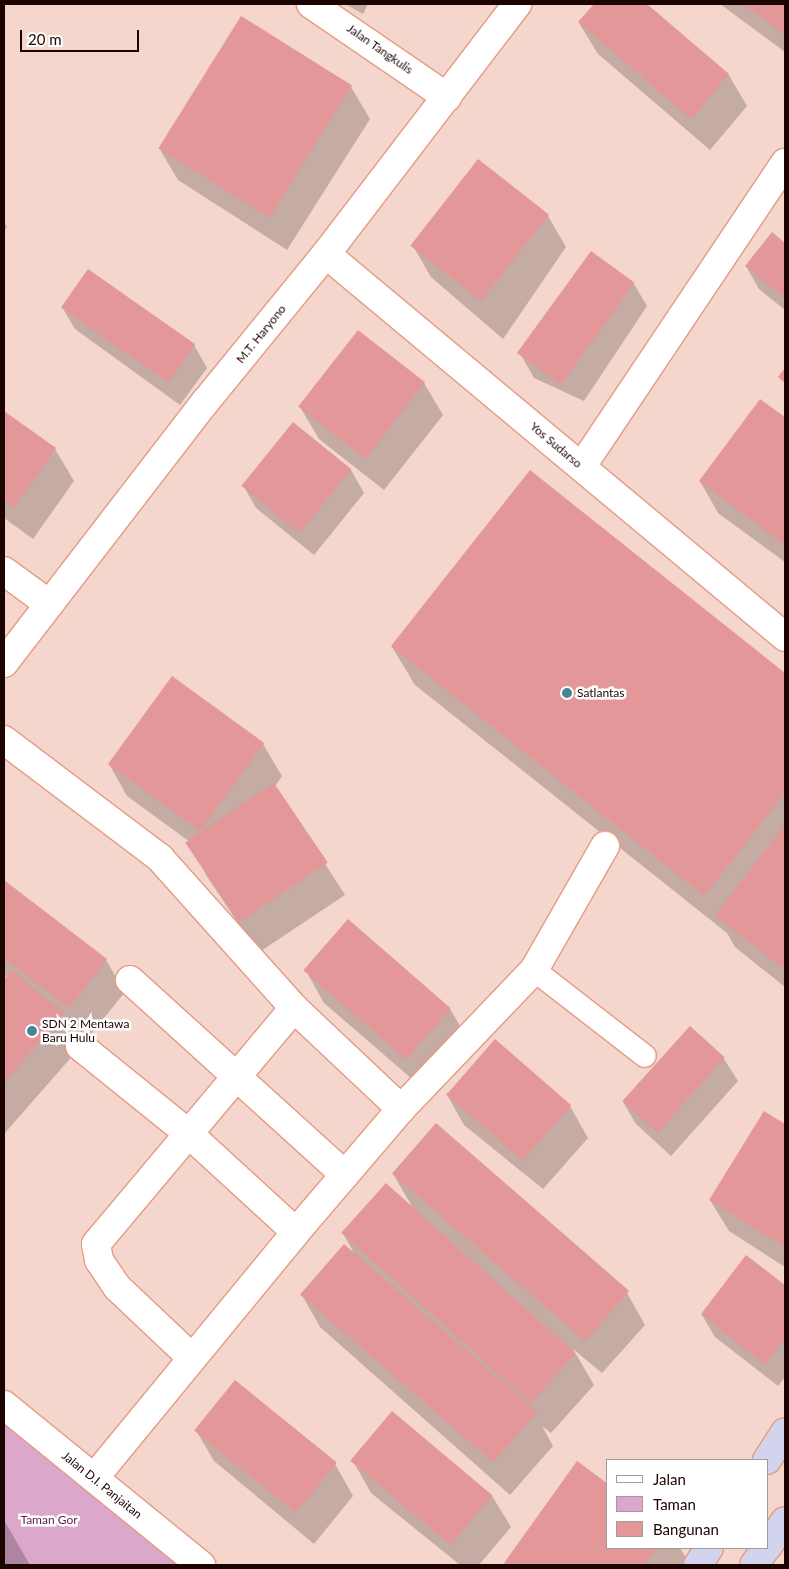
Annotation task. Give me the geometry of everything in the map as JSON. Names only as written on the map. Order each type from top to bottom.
[{"type":"highway","points":[[768,1459],[785,1432]]},
{"type":"highway","points":[[769,1544],[785,1521]]},
{"type":"highway","points":[[698,1565],[708,1549]]},
{"type":"highway","points":[[754,1565],[766,1549]]},
{"type":"street","name":"Jalan Tangkulis","points":[[311,4],[447,96]]},
{"type":"street","name":"M.T. Haryono","points":[[4,663],[326,254],[517,4]]},
{"type":"street","points":[[582,466],[785,163]]},
{"type":"street","name":"Yos Sudarso","points":[[326,254],[785,637]]},
{"type":"street","points":[[4,571],[49,604]]},
{"type":"street","points":[[4,740],[160,858],[294,1008],[401,1109]]},
{"type":"street","points":[[94,1478],[296,1232],[401,1109],[534,970],[604,846]]},
{"type":"street","points":[[130,980],[240,1076],[345,1175]]},
{"type":"street","points":[[192,1358],[118,1287],[99,1260],[96,1244],[240,1076],[294,1008]]},
{"type":"street","points":[[80,1046],[189,1134],[296,1232]]},
{"type":"street","name":"Jalan D.I. Panjaitan","points":[[4,1405],[201,1565]]},
{"type":"lane","points":[[534,970],[645,1056]]},
{"type":"green space","name":"Taman Gor","points":[[4,1424],[178,1565],[4,1565]]},
{"type":"building","points":[[594,4],[647,4],[729,74],[691,119],[578,22]]},
{"type":"building","points":[[743,4],[785,4],[785,35]]},
{"type":"building","points":[[241,16],[352,85],[269,218],[158,148]]},
{"type":"building","points":[[478,159],[549,214],[481,301],[410,246]]},
{"type":"building","points":[[772,232],[785,243],[785,298],[745,266]]},
{"type":"building","points":[[591,251],[635,283],[561,385],[517,353]]},
{"type":"building","points":[[88,269],[195,344],[168,383],[61,308]]},
{"type":"building","points":[[358,330],[425,382],[365,459],[298,406]]},
{"type":"building","points":[[785,368],[785,383],[778,377]]},
{"type":"building","points":[[760,399],[785,417],[785,545],[699,481]]},
{"type":"building","points":[[4,411],[56,448],[14,508],[4,500]]},
{"type":"building","points":[[293,422],[351,469],[300,533],[241,486]]},
{"type":"building","points":[[530,470],[785,673],[785,793],[704,896],[391,646]]},
{"type":"building","points":[[172,676],[264,743],[200,831],[108,764]]},
{"type":"building","points":[[274,783],[328,863],[239,922],[185,843]]},
{"type":"building","points":[[785,825],[785,963],[782,968],[715,915]]},
{"type":"building","points":[[4,880],[107,959],[69,1008],[4,958]]},
{"type":"building","points":[[348,919],[451,1008],[406,1060],[303,970]]},
{"type":"building","points":[[12,970],[64,1013],[4,1083],[4,979]]},
{"type":"building","points":[[690,1026],[725,1057],[657,1133],[622,1101]]},
{"type":"building","points":[[495,1039],[571,1105],[523,1161],[446,1095]]},
{"type":"building","points":[[764,1111],[785,1124],[785,1247],[709,1200]]},
{"type":"building","points":[[436,1123],[629,1291],[585,1342],[392,1174]]},
{"type":"building","points":[[386,1183],[576,1354],[531,1403],[341,1233]]},
{"type":"building","points":[[344,1244],[537,1412],[493,1463],[300,1295]]},
{"type":"building","points":[[746,1255],[785,1285],[785,1338],[765,1365],[701,1314]]},
{"type":"building","points":[[235,1380],[337,1462],[296,1513],[194,1431]]},
{"type":"building","points":[[392,1411],[492,1495],[451,1545],[350,1461]]},
{"type":"building","points":[[577,1461],[606,1483],[606,1549],[656,1549],[644,1565],[507,1565],[504,1563]]},
{"type":"place","name":"Satlantas","points":[[567,693]]},
{"type":"place","name":"SDN 2 Mentawa Baru Hulu","points":[[32,1031]]}]
